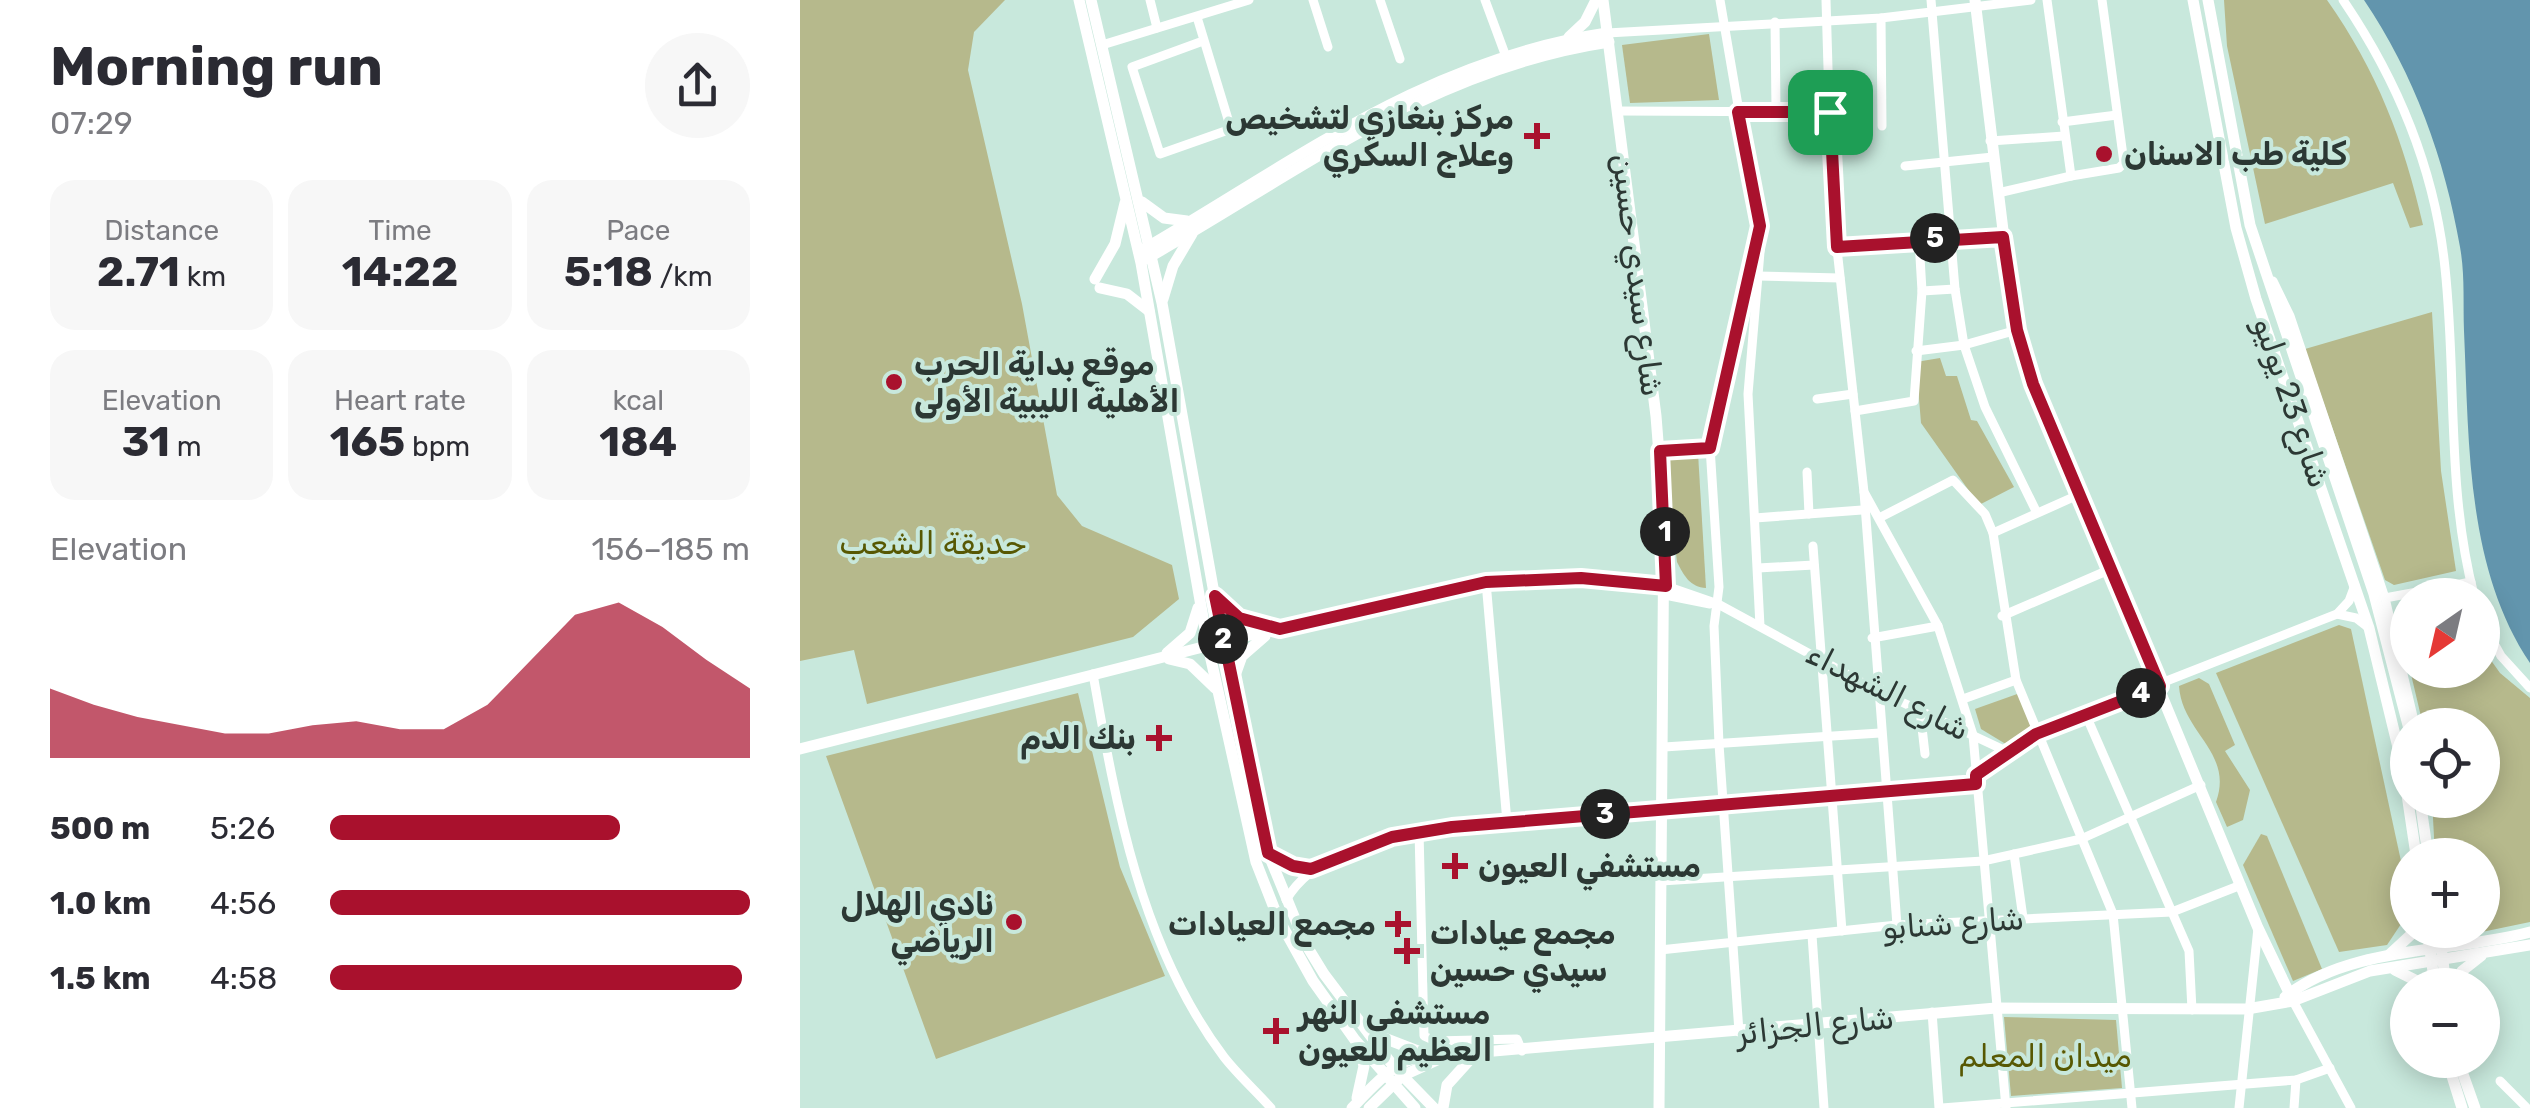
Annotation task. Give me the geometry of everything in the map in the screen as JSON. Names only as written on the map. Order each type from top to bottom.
[{"type":"main road","points":[[1079,0],[1126,199],[1162,303],[1224,642],[1224,690],[1264,888],[1294,950],[1355,1040],[1434,1108]]},
{"type":"main road","points":[[1092,0],[1140,200],[1149,311],[1208,646],[1224,690],[1268,853],[1286,900],[1324,974],[1365,1029],[1414,1108]]},
{"type":"main road","points":[[1572,43],[1599,0]]},
{"type":"main road","name":"شارع سيدي حسين","points":[[1599,0],[1612,62],[1660,451],[1666,591],[1659,1108]]},
{"type":"main road","name":"شارع 23 يوليو","points":[[2208,0],[2250,224],[2355,523],[2404,708]]},
{"type":"main road","name":"شارع 23 يوليو","points":[[2190,2],[2236,228],[2256,299],[2369,628],[2402,768],[2413,838]]},
{"type":"main road","points":[[1975,3],[2017,330],[2033,384],[2258,928],[2291,997]]},
{"type":"main road","points":[[1162,303],[1173,266],[1192,227],[1393,100],[1505,54],[1608,38]]},
{"type":"main road","points":[[1145,254],[1409,104],[1475,76],[1572,43],[1594,50],[1612,62]]},
{"type":"main road","points":[[1126,199],[1116,244],[1098,283],[1127,294],[1149,311]]},
{"type":"main road","points":[[1140,200],[1164,218],[1192,227]]},
{"type":"main road","points":[[2236,228],[2250,224]]},
{"type":"main road","points":[[800,748],[1224,642],[1486,582],[1581,578],[1666,591]]},
{"type":"main road","points":[[1215,596],[1239,618],[1280,629]]},
{"type":"main road","points":[[1160,658],[1190,633],[1201,599]]},
{"type":"main road","points":[[1224,690],[1249,647],[1280,629]]},
{"type":"main road","points":[[1160,658],[1190,664],[1224,690]]},
{"type":"main road","name":"شارع الجزائر","points":[[2500,942],[2530,932]]},
{"type":"main road","name":"شارع الجزائر","points":[[2500,947],[2530,945]]},
{"type":"main road","points":[[2394,968],[2384,964],[2400,948]]},
{"type":"main road","points":[[2434,948],[2441,968]]},
{"type":"main road","points":[[2436,968],[2438,948]]},
{"type":"main road","points":[[2466,968],[2480,948]]},
{"type":"main road","name":"شارع الجزائر","points":[[1369,1108],[1393,1076],[1448,1055],[1740,1033],[1996,1008],[2247,1009],[2278,1003],[2384,964],[2480,948]]},
{"type":"main road","points":[[1365,1029],[1399,1048],[1448,1055]]},
{"type":"main road","points":[[1353,1107],[1364,1066],[1355,1040]]},
{"type":"main road","points":[[1353,1107],[1427,1054]]},
{"type":"main road","points":[[1443,1108],[1446,1084],[1480,1054]]},
{"type":"main road","points":[[2453,1078],[2462,1108]]},
{"type":"main road","points":[[2464,1078],[2475,1108]]},
{"type":"street","points":[[1150,0],[1157,28]]},
{"type":"street","points":[[1102,45],[1249,0]]},
{"type":"street","points":[[1313,0],[1328,47]]},
{"type":"street","points":[[1380,0],[1400,59]]},
{"type":"street","points":[[1485,0],[1505,54]]},
{"type":"street","points":[[1720,0],[1760,226],[1748,394],[1760,626]]},
{"type":"street","points":[[1826,0],[1837,247],[1864,492],[1862,510],[1897,926]]},
{"type":"street","points":[[1930,0],[1954,237],[1955,289],[1964,345],[1985,407],[2036,511]]},
{"type":"street","points":[[1608,38],[1827,18],[1882,18],[1975,3],[2032,0]]},
{"type":"street","points":[[2047,0],[2070,176]]},
{"type":"street","points":[[1998,192],[2123,166],[2102,0]]},
{"type":"street","points":[[2343,0],[2403,105],[2436,208],[2446,283],[2456,498],[2470,578]]},
{"type":"street","points":[[1196,17],[1231,130],[1160,154],[1133,64],[1203,40]]},
{"type":"street","points":[[1882,18],[1882,126]]},
{"type":"street","points":[[1774,22],[1776,110]]},
{"type":"street","points":[[1618,111],[1830,112]]},
{"type":"street","points":[[2062,122],[2117,115]]},
{"type":"street","points":[[1990,141],[2064,136]]},
{"type":"street","points":[[1905,166],[1993,157]]},
{"type":"street","points":[[1740,1033],[1722,804],[1710,448],[1760,226]]},
{"type":"street","points":[[1837,247],[2003,237]]},
{"type":"street","points":[[1855,411],[1913,403],[1922,291],[1918,240]]},
{"type":"street","points":[[1758,276],[1840,278]]},
{"type":"street","points":[[1922,291],[1955,289]]},
{"type":"street","points":[[1916,352],[1964,345],[2017,330]]},
{"type":"street","points":[[1817,399],[1853,394]]},
{"type":"street","points":[[1660,451],[1710,448]]},
{"type":"street","points":[[1807,472],[1809,514]]},
{"type":"street","points":[[1882,517],[1953,480],[1985,514],[1993,534],[2002,616],[2016,680],[2113,914],[2132,1108]]},
{"type":"street","points":[[1864,492],[1882,517],[1938,626],[1973,735],[2006,1106]]},
{"type":"street","points":[[1993,534],[2078,495]]},
{"type":"street","points":[[1755,518],[1862,510]]},
{"type":"street","points":[[2355,523],[2385,598],[2411,708]]},
{"type":"street","points":[[1813,546],[1824,739],[1842,931]]},
{"type":"street","points":[[1758,568],[1814,565]]},
{"type":"street","points":[[2002,616],[2111,569]]},
{"type":"street","points":[[1486,582],[1506,822]]},
{"type":"street","points":[[2337,614],[2349,601],[2355,582]]},
{"type":"street","name":"شارع الشهداء","points":[[1666,591],[1718,604],[1876,690],[2006,751],[2085,713],[2337,614]]},
{"type":"street","points":[[2385,598],[2390,597]]},
{"type":"street","points":[[2337,614],[2351,616],[2369,628]]},
{"type":"street","points":[[1872,638],[1938,626]]},
{"type":"street","points":[[2500,654],[2530,688]]},
{"type":"street","points":[[1092,674],[1114,791],[1136,877],[1156,930],[1178,980],[1224,1056],[1271,1108]]},
{"type":"street","points":[[1963,699],[2016,680]]},
{"type":"street","points":[[1920,710],[1926,754]]},
{"type":"street","points":[[2085,713],[2189,951],[2192,1010]]},
{"type":"street","points":[[1664,747],[1824,739],[1880,732]]},
{"type":"street","points":[[1286,900],[1311,869],[1362,846],[1419,831],[1976,780],[2006,751]]},
{"type":"street","points":[[1661,881],[1727,880],[1983,861],[2081,839],[2201,785]]},
{"type":"street","points":[[1419,831],[1424,1036],[1435,1041],[1517,1039],[1522,1051]]},
{"type":"street","points":[[1268,853],[1293,866],[1311,869]]},
{"type":"street","points":[[2014,854],[2023,918]]},
{"type":"street","name":"شارع شنابو","points":[[1660,950],[1897,926],[2172,912],[2241,885]]},
{"type":"street","points":[[2239,1108],[2258,928]]},
{"type":"street","points":[[1812,934],[1822,1024],[1824,1108]]},
{"type":"street","points":[[2291,997],[2351,1108]]},
{"type":"street","points":[[1932,1012],[1940,1108],[2006,1106],[2296,1080],[2330,1068]]},
{"type":"street","points":[[1480,1054],[1487,1039]]},
{"type":"street","points":[[2294,1108],[2296,1080]]},
{"type":"street","points":[[2500,1081],[2527,1108]]},
{"type":"green space","name":"حديقة الشعب","points":[[800,0],[1005,0],[974,32],[968,70],[1022,304],[1057,495],[1082,526],[1172,565],[1179,599],[1133,637],[867,704],[854,650],[800,661]]},
{"type":"green space","points":[[2224,0],[2327,0],[2360,53],[2387,108],[2423,225],[2410,228],[2393,183],[2265,224],[2227,46]]},
{"type":"green space","points":[[1709,34],[1719,100],[1630,103],[1622,45]]},
{"type":"green space","points":[[2432,312],[2441,471],[2456,571],[2425,578],[2390,578],[2390,583],[2385,580],[2305,349]]},
{"type":"green space","points":[[1940,358],[1946,376],[1957,376],[1971,420],[1977,421],[2014,487],[1979,505],[1921,423],[1916,362]]},
{"type":"green space","points":[[1698,453],[1706,588],[1692,583],[1677,562],[1665,460]]},
{"type":"green space","points":[[2339,625],[2351,629],[2396,838],[2390,838],[2387,945],[2339,952],[2216,673]]},
{"type":"green space","points":[[2500,673],[2530,698],[2530,922],[2500,928],[2500,838],[2434,838],[2433,818],[2500,818],[2500,708],[2419,708],[2414,688],[2500,688]]},
{"type":"green space","points":[[2199,678],[2209,684],[2235,745],[2225,751],[2250,790],[2243,820],[2227,827],[2216,802],[2218,769],[2182,702],[2179,686]]},
{"type":"green space","name":"نادي الهلال الرياضي","points":[[1078,693],[1120,867],[1165,976],[936,1059],[826,756]]},
{"type":"green space","points":[[2020,693],[2035,737],[2009,746],[1981,729],[1975,709]]},
{"type":"green space","points":[[2261,834],[2267,836],[2322,969],[2293,981],[2243,865]]},
{"type":"green space","name":"ميدان المعلم","points":[[2004,1017],[2116,1020],[2122,1088],[2011,1096]]},
{"type":"water","points":[[2364,0],[2530,0],[2530,663],[2500,604],[2500,578],[2491,578],[2482,545],[2470,459],[2462,257],[2454,214],[2425,118],[2382,28]]},
{"type":"place","name":"مركز بنغازي لتشخيص وعلاج السكري","points":[[1537,136]]},
{"type":"place","name":"كلية طب الاسنان","points":[[2104,154]]},
{"type":"place","name":"موقع بداية الحرب الأهلية الليبية الأولى","points":[[894,382]]},
{"type":"place","name":"بنك الدم","points":[[1159,738]]},
{"type":"place","name":"مستشفي العيون","points":[[1455,866]]},
{"type":"place","name":"نادي الهلال الرياضي","points":[[1014,922]]},
{"type":"place","name":"مجمع العيادات","points":[[1398,924]]},
{"type":"place","name":"مجمع عيادات سيدي حسين","points":[[1407,951]]},
{"type":"place","name":"مستشفى النهر العظيم للعيون","points":[[1276,1031]]},
{"type":"route","points":[[1738,112],[1830,112],[1837,247],[2003,237],[2017,330],[2033,384],[2160,686],[2036,734],[1976,775],[1976,784],[1419,831],[1362,846],[1311,869],[1293,866],[1268,853],[1215,596],[1239,618],[1280,629],[1486,582],[1603,578],[1666,586],[1660,451],[1710,448],[1760,226],[1750,156],[1738,112]]}]
